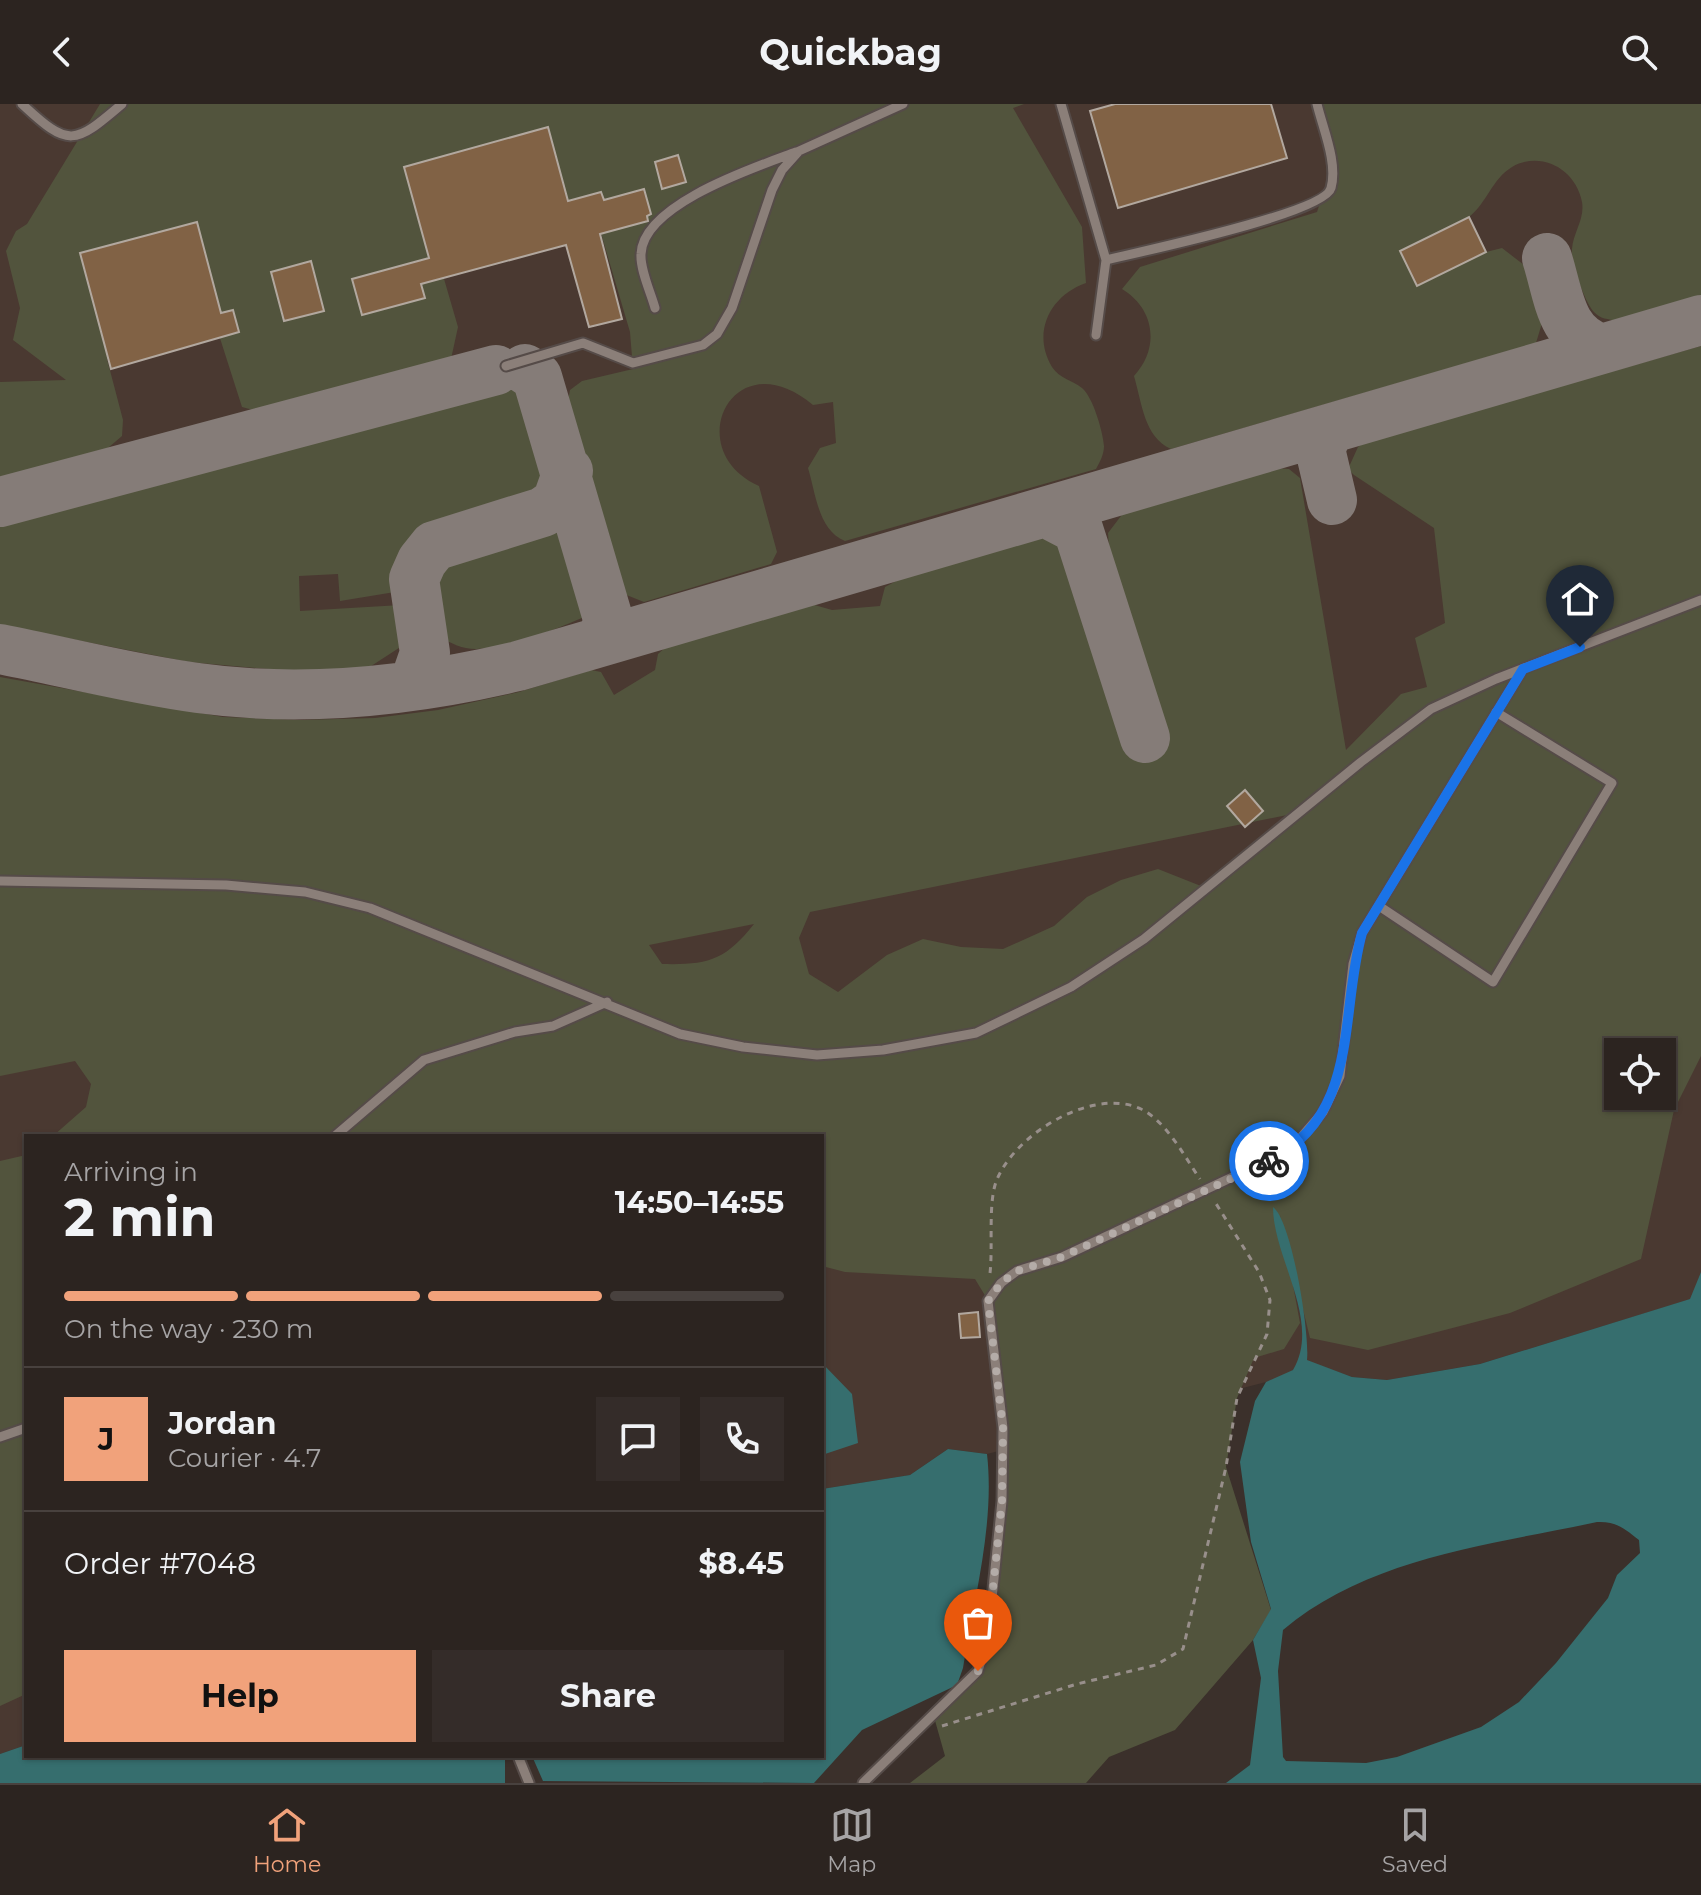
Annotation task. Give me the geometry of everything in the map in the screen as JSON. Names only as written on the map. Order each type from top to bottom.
[{"type":"lane","points":[[22,104],[50,131],[75,137],[96,126],[122,104]]},
{"type":"lane","points":[[655,308],[640,255],[645,240],[663,214],[700,192],[903,104]]},
{"type":"lane","points":[[1061,104],[1106,260],[1096,335]]},
{"type":"lane","points":[[1106,260],[1293,213],[1324,200],[1331,190],[1332,166],[1317,104]]},
{"type":"lane","points":[[506,366],[583,343],[633,363],[703,345],[717,334],[732,308],[772,190],[799,151]]},
{"type":"lane","points":[[0,881],[226,885],[305,892],[370,908],[680,1034],[743,1047],[817,1055],[883,1050],[976,1033],[1071,987],[1144,939],[1431,709],[1523,669],[1701,600]]},
{"type":"lane","points":[[863,1783],[916,1735],[978,1671],[988,1637],[1003,1487],[1003,1428],[988,1301],[1001,1283],[1017,1271],[1062,1257],[1209,1191],[1290,1150],[1323,1112],[1340,1076],[1353,964],[1362,933],[1523,669]]},
{"type":"lane","points":[[1379,906],[1493,982],[1612,783],[1496,712]]},
{"type":"lane","points":[[337,1134],[424,1060],[515,1032],[553,1026],[607,1002]]},
{"type":"lane","points":[[0,1437],[24,1429]]},
{"type":"lane","points":[[519,1758],[529,1783]]},
{"type":"path","points":[[916,1735],[1077,1684],[1156,1665],[1183,1649],[1226,1467],[1237,1398],[1267,1334],[1270,1300],[1259,1272],[1209,1191],[1166,1131],[1140,1109],[1099,1104],[1056,1118],[1017,1146],[996,1183],[990,1275]]},
{"type":"shaded area","points":[[0,104],[1701,104],[1701,1272],[1691,1299],[1480,1364],[1387,1380],[1352,1377],[1307,1361],[1282,1377],[1266,1382],[987,1454],[948,1449],[910,1475],[824,1489],[824,1134],[24,1134],[24,1746],[0,1754]]},
{"type":"green space","points":[[100,104],[1024,104],[1013,108],[1082,227],[1086,283],[1063,296],[1048,316],[1044,328],[1046,354],[1055,371],[1082,388],[1090,399],[1103,440],[1102,458],[1096,469],[845,541],[829,529],[824,520],[808,468],[820,448],[836,443],[833,402],[813,405],[784,388],[760,384],[740,392],[726,407],[720,427],[722,449],[735,469],[759,486],[777,552],[771,564],[644,602],[619,592],[609,582],[564,421],[570,390],[582,381],[633,369],[630,332],[600,230],[442,272],[458,327],[451,359],[264,413],[242,407],[218,332],[107,359],[123,420],[122,436],[102,453],[0,477],[0,382],[66,380],[13,340],[20,308],[6,251],[16,231],[27,224]]},
{"type":"green space","points":[[1317,104],[1701,104],[1701,295],[1617,321],[1596,314],[1583,291],[1572,255],[1582,208],[1578,190],[1573,180],[1556,166],[1545,162],[1523,162],[1505,172],[1469,217],[1486,252],[1502,248],[1524,265],[1542,323],[1536,343],[1171,449],[1155,436],[1142,408],[1134,376],[1148,353],[1150,330],[1141,307],[1122,289],[1140,267],[1317,212],[1332,166]]},
{"type":"green space","points":[[1701,346],[1701,1056],[1676,1106],[1676,1038],[1604,1038],[1604,1110],[1674,1110],[1641,1259],[1510,1313],[1368,1350],[1310,1338],[1280,1215],[1300,1323],[1284,1349],[1254,1358],[1237,1398],[1226,1467],[1271,1610],[1253,1640],[1175,1730],[1109,1757],[1086,1783],[910,1783],[945,1756],[934,1717],[978,1671],[993,1586],[1003,1428],[994,1364],[995,1312],[975,1279],[845,1272],[824,1267],[824,1134],[55,1134],[86,1107],[91,1084],[75,1061],[0,1076],[0,677],[223,717],[300,720],[375,718],[438,710],[519,692],[591,670],[601,672],[614,695],[655,670],[658,654],[667,646],[811,604],[832,610],[880,606],[885,587],[898,580],[1041,538],[1053,538],[1068,553],[1121,726],[1108,533],[1124,512],[1277,468],[1289,469],[1300,478],[1346,750],[1401,694],[1427,687],[1415,638],[1445,623],[1434,528],[1348,469],[1358,447],[1366,441]],"holes":[[[1297,813],[1206,888],[1158,869],[1121,880],[1087,897],[1054,926],[1003,949],[961,947],[923,939],[887,955],[838,992],[809,974],[799,938],[810,912]],[[754,924],[724,953],[703,962],[662,964],[649,945]]]},
{"type":"green space","points":[[513,389],[534,400],[548,432],[555,468],[538,492],[435,522],[418,535],[408,551],[401,591],[340,601],[338,574],[299,576],[300,611],[401,605],[408,632],[402,646],[365,670],[291,671],[189,662],[0,625],[0,526]]},
{"type":"green space","points":[[545,526],[571,539],[586,557],[593,588],[584,617],[526,639],[478,649],[457,645],[432,631],[422,593],[430,573],[440,566]]},
{"type":"green space","points":[[24,1155],[24,1695],[0,1706],[0,1161]]},
{"type":"water","points":[[1273,1207],[1287,1233],[1293,1255],[1303,1304],[1307,1360],[1352,1377],[1387,1380],[1480,1364],[1690,1299],[1701,1272],[1701,1783],[1226,1783],[1250,1765],[1261,1678],[1253,1640],[1271,1609],[1251,1542],[1240,1462],[1255,1401],[1266,1382],[1293,1370],[1300,1351],[1302,1331],[1294,1289],[1275,1227]],"holes":[[[1597,1522],[1620,1526],[1639,1540],[1640,1553],[1617,1575],[1608,1598],[1556,1663],[1519,1702],[1481,1727],[1397,1757],[1366,1763],[1286,1761],[1283,1757],[1278,1671],[1283,1630],[1317,1605],[1392,1570],[1474,1547]]]},
{"type":"water","points":[[824,1365],[852,1394],[858,1443],[824,1454]]},
{"type":"water","points":[[948,1449],[987,1454],[986,1534],[963,1668],[957,1685],[862,1730],[814,1783],[543,1781],[533,1758],[824,1758],[824,1489],[910,1475]]},
{"type":"water","points":[[24,1746],[24,1758],[505,1758],[505,1783],[0,1783],[0,1754]]},
{"type":"building","points":[[1115,104],[1271,104],[1287,158],[1118,208],[1090,111]]},
{"type":"building","points":[[548,127],[568,201],[601,192],[604,200],[644,189],[651,214],[647,216],[648,221],[600,234],[622,319],[589,327],[566,245],[421,284],[425,298],[362,315],[352,279],[429,258],[404,167]]},
{"type":"building","points":[[678,155],[686,182],[662,189],[655,162]]},
{"type":"building","points":[[1469,217],[1486,252],[1417,286],[1400,251]]},
{"type":"building","points":[[197,222],[221,313],[233,310],[239,332],[111,369],[80,253]]},
{"type":"building","points":[[311,261],[324,311],[284,321],[271,272]]},
{"type":"building","points":[[1245,790],[1263,811],[1245,827],[1227,806]]},
{"type":"building","points":[[978,1312],[980,1337],[961,1338],[959,1314]]},
{"type":"taxiway","points":[[1547,258],[1569,325],[1577,335],[1602,349]]},
{"type":"taxiway","points":[[0,649],[148,680],[238,692],[359,692],[478,675],[518,666],[1701,320]]},
{"type":"taxiway","points":[[525,369],[537,377],[609,622],[605,631]]},
{"type":"taxiway","points":[[0,502],[496,370]]},
{"type":"taxiway","points":[[1324,440],[1320,449],[1332,500]]},
{"type":"taxiway","points":[[416,679],[425,653],[414,579],[422,561],[434,546],[543,512],[557,502],[568,471]]},
{"type":"taxiway","points":[[1055,517],[1078,529],[1145,738]]},
{"type":"way so far","points":[[978,1671],[988,1637],[1002,1501],[1003,1428],[988,1301],[1001,1283],[1017,1271],[1062,1257],[1269,1161]]},
{"type":"route","points":[[1269,1161],[1290,1150],[1323,1112],[1340,1076],[1353,964],[1362,933],[1523,669],[1580,647]]}]
